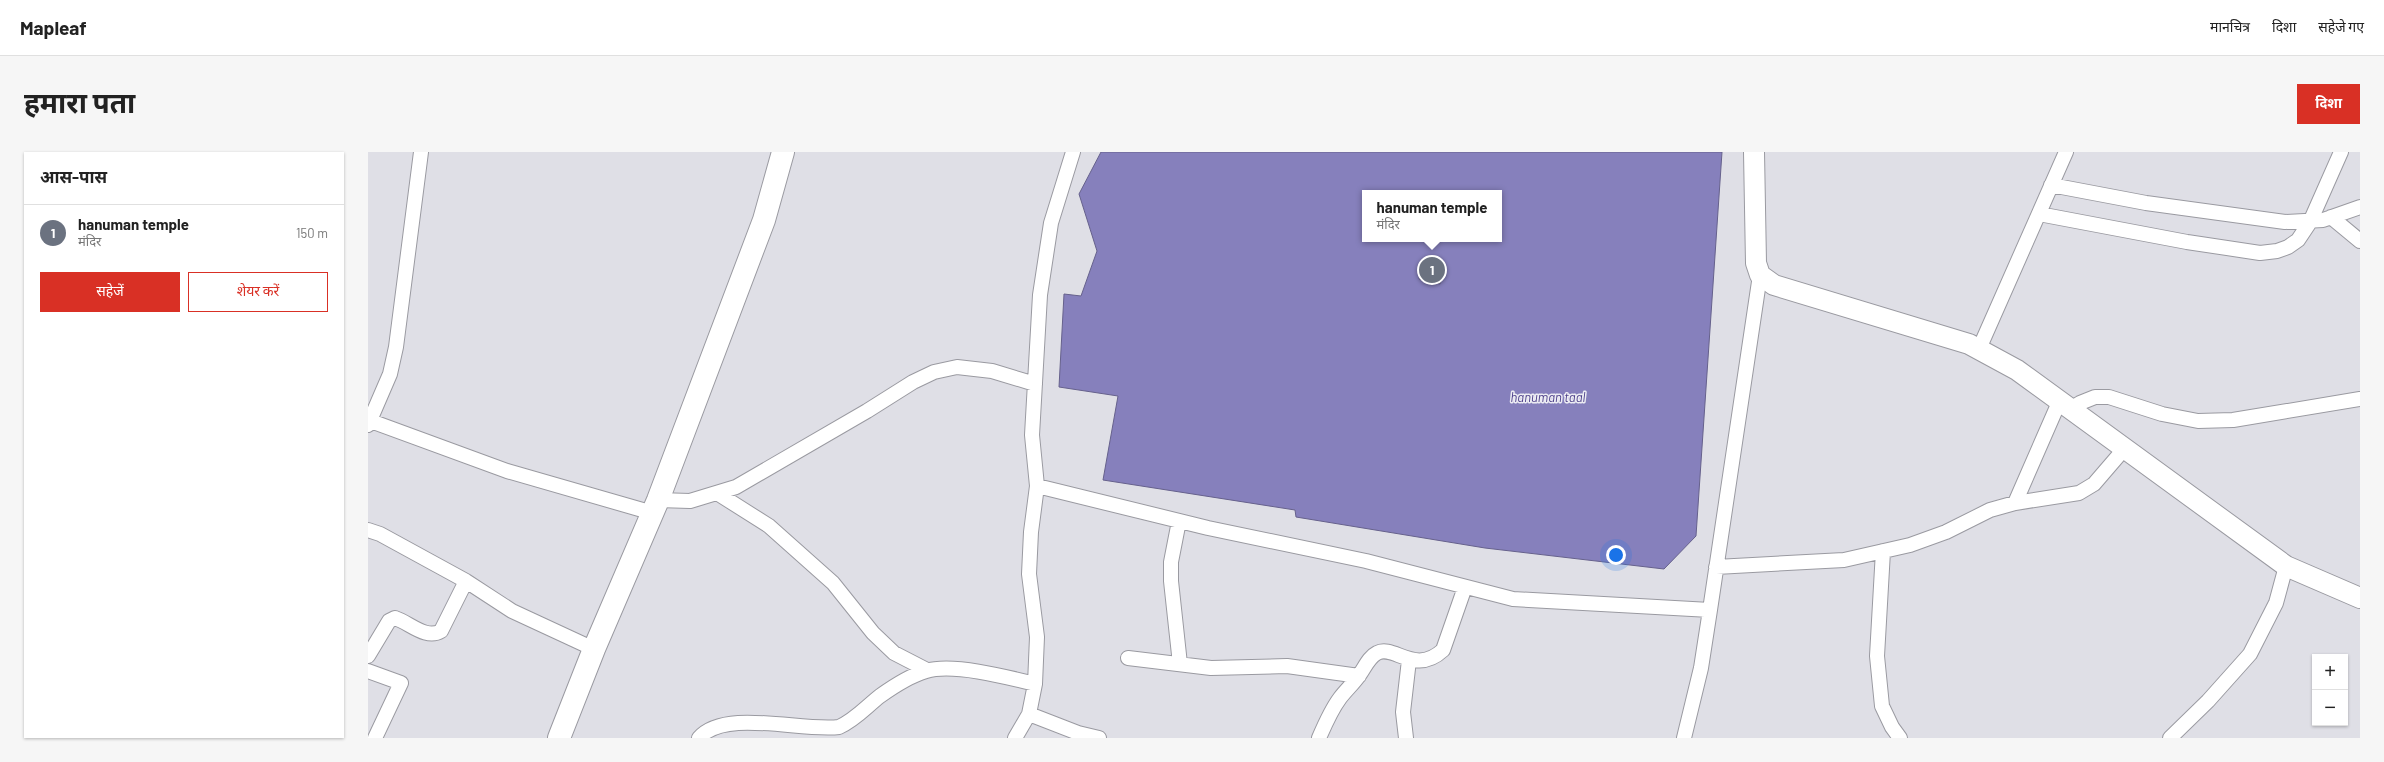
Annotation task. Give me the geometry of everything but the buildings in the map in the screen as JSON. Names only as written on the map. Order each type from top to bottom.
[{"type":"main road","points":[[559,738],[594,649],[656,506],[764,220],[783,152]]},
{"type":"street","points":[[421,152],[396,347],[390,374],[369,422],[508,471],[656,506],[690,501],[736,487],[770,469],[913,382],[934,372],[957,367],[992,371],[1035,384]]},
{"type":"street","points":[[1015,738],[1029,714],[1035,684],[1037,637],[1029,574],[1031,532],[1036,486],[1032,435],[1040,295],[1049,237],[1072,152]]},
{"type":"street","points":[[1684,738],[1701,668],[1760,275],[1756,263],[1754,152]]},
{"type":"street","points":[[1979,350],[2066,152]]},
{"type":"street","points":[[2039,214],[2187,242],[2260,253],[2277,251],[2288,247],[2298,240],[2310,222],[2341,152]]},
{"type":"street","points":[[2052,185],[2220,215],[2285,222],[2310,222],[2331,217],[2360,207]]},
{"type":"street","points":[[2331,217],[2360,241]]},
{"type":"street","points":[[1760,275],[1774,285],[1969,344],[2017,370],[2286,566],[2360,598]]},
{"type":"street","points":[[2063,403],[2080,403],[2095,397],[2109,397],[2162,414],[2198,421],[2233,420],[2360,399]]},
{"type":"street","points":[[2015,503],[2063,403]]},
{"type":"street","points":[[1716,567],[1844,560],[1910,545],[1946,532],[1990,510],[2015,503],[2078,493],[2094,484],[2125,448]]},
{"type":"street","points":[[1036,486],[1179,521],[1366,561],[1513,599],[1710,610]]},
{"type":"street","points":[[717,493],[769,526],[833,584],[873,633],[894,653],[927,670]]},
{"type":"street","points":[[1179,521],[1171,562],[1171,581],[1180,664]]},
{"type":"street","points":[[368,530],[380,534],[466,581],[512,611],[594,649]]},
{"type":"street","points":[[1883,551],[1877,656],[1882,706],[1892,727],[1900,738]]},
{"type":"street","points":[[2170,738],[2208,701],[2250,654],[2276,603],[2286,566]]},
{"type":"street","points":[[368,656],[389,621],[395,618],[428,635],[435,635],[441,631],[466,581]]},
{"type":"street","points":[[1319,738],[1340,698],[1359,676],[1371,658],[1378,652],[1387,652],[1409,660],[1427,660],[1435,657],[1443,650],[1465,587]]},
{"type":"street","points":[[1128,658],[1211,668],[1288,666],[1359,676]]},
{"type":"street","points":[[1406,738],[1403,712],[1409,660]]},
{"type":"street","points":[[698,738],[704,732],[715,727],[748,722],[831,733],[850,722],[885,693],[907,678],[927,670],[944,669],[971,671],[1035,684]]},
{"type":"street","points":[[368,671],[401,683],[375,738]]},
{"type":"street","points":[[1029,714],[1078,733],[1099,738]]},
{"type":"water","name":"hanuman taal","points":[[1101,152],[1722,152],[1696,536],[1664,569],[1485,548],[1296,517],[1295,510],[1103,480],[1118,396],[1059,387],[1064,294],[1081,296],[1097,251],[1079,194]],"holes":[[[1423,260],[1444,264],[1440,284],[1419,279]]]},
{"type":"place","name":"hanuman temple","points":[[1432,270]]}]
